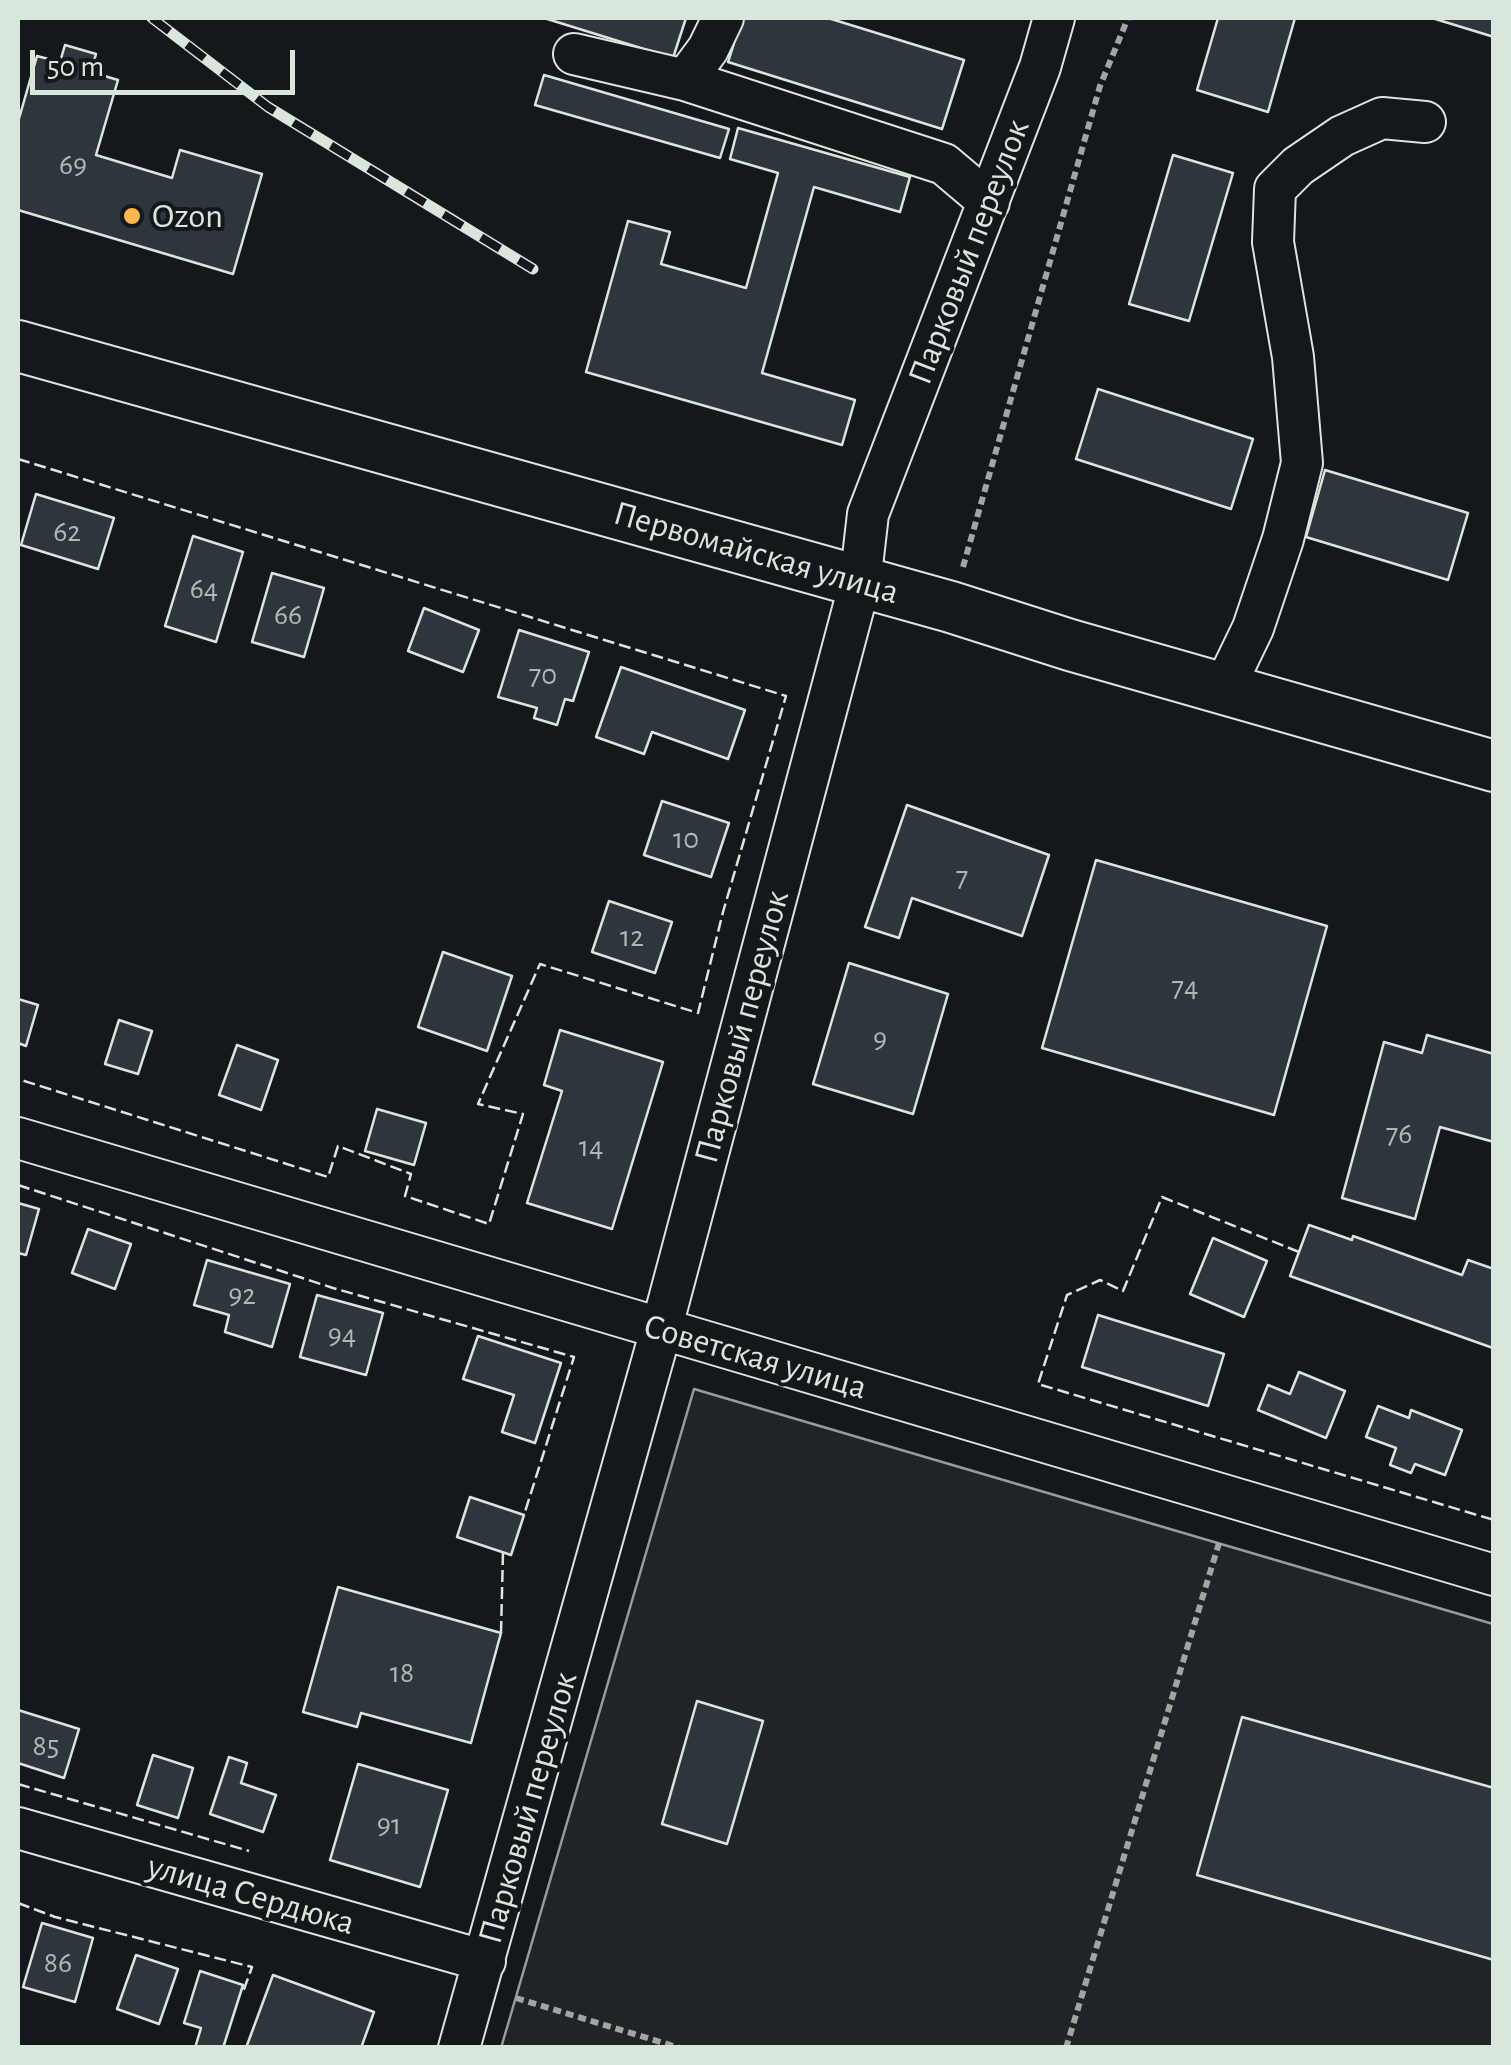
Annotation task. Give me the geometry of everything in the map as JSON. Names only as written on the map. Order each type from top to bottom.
[{"type":"main road","name":"Первомайская улица","points":[[18,346],[951,607],[1070,645],[1494,766]]},
{"type":"street","points":[[685,80],[708,49],[723,18]]},
{"type":"street","name":"Парковый переулок","points":[[459,2048],[661,1330],[860,583],[868,514],[1040,67],[1054,18]]},
{"type":"street","points":[[574,54],[685,80],[944,164],[988,202]]},
{"type":"street","points":[[1224,688],[1253,628],[1283,539],[1302,463],[1293,357],[1272,242],[1275,189],[1298,166],[1342,136],[1382,118],[1425,122]]},
{"type":"street","name":"Советская улица","points":[[18,1138],[1494,1575]]},
{"type":"street","name":"улица Сердюка","points":[[18,1828],[485,1961]]},
{"type":"path","points":[[951,607],[1100,86],[1128,18]]},
{"type":"path","points":[[1066,2048],[1219,1543]]},
{"type":"path","points":[[516,1998],[680,2048]]},
{"type":"shaded area","points":[[694,1389],[1493,1624],[1493,2047],[501,2048]]},
{"type":"building","points":[[544,18],[686,18],[673,58]]},
{"type":"building","points":[[742,18],[828,18],[964,60],[942,129],[728,62]]},
{"type":"building","points":[[1218,18],[1295,18],[1268,112],[1197,90]]},
{"type":"building","points":[[1432,18],[1494,18],[1494,37]]},
{"type":"building","points":[[65,45],[96,54],[91,72],[118,80],[96,155],[172,178],[180,150],[262,174],[233,274],[18,210],[18,122],[37,56],[60,62]]},
{"type":"building","points":[[544,75],[729,129],[720,158],[535,105]]},
{"type":"building","points":[[738,128],[910,177],[900,212],[814,187],[762,373],[855,400],[842,445],[586,372],[628,221],[670,232],[661,264],[746,288],[778,173],[730,159]]},
{"type":"building","points":[[1173,155],[1233,173],[1189,321],[1129,304]]},
{"type":"building","points":[[1098,389],[1253,439],[1231,509],[1076,459]]},
{"type":"building","points":[[1325,470],[1468,513],[1448,580],[1306,537]]},
{"type":"building","points":[[36,494],[114,518],[98,569],[21,545]]},
{"type":"building","points":[[193,536],[243,552],[216,642],[165,626]]},
{"type":"building","points":[[272,573],[324,588],[304,657],[252,642]]},
{"type":"building","points":[[424,608],[479,630],[463,672],[408,651]]},
{"type":"building","points":[[519,630],[589,652],[573,701],[565,699],[557,725],[534,718],[537,708],[498,697]]},
{"type":"building","points":[[621,667],[745,710],[728,759],[652,732],[644,754],[596,737]]},
{"type":"building","points":[[662,801],[729,823],[711,877],[644,855]]},
{"type":"building","points":[[907,805],[1049,855],[1022,936],[912,898],[899,938],[865,927]]},
{"type":"building","points":[[1096,860],[1327,926],[1274,1115],[1042,1048]]},
{"type":"building","points":[[609,901],[672,922],[655,973],[592,952]]},
{"type":"building","points":[[443,952],[512,976],[487,1051],[418,1027]]},
{"type":"building","points":[[849,963],[948,994],[913,1114],[813,1084]]},
{"type":"building","points":[[18,999],[38,1005],[26,1046],[18,1043]]},
{"type":"building","points":[[119,1020],[152,1031],[138,1074],[105,1064]]},
{"type":"building","points":[[560,1030],[663,1062],[612,1229],[527,1203],[562,1091],[544,1085]]},
{"type":"building","points":[[1427,1035],[1494,1054],[1494,1142],[1440,1127],[1415,1219],[1342,1198],[1384,1042],[1422,1053]]},
{"type":"building","points":[[237,1045],[278,1060],[261,1110],[219,1095]]},
{"type":"building","points":[[377,1109],[426,1123],[414,1165],[365,1151]]},
{"type":"building","points":[[18,1203],[39,1209],[26,1255],[18,1253]]},
{"type":"building","points":[[1309,1225],[1352,1240],[1353,1236],[1462,1275],[1468,1260],[1494,1269],[1493,1348],[1290,1276]]},
{"type":"building","points":[[88,1229],[131,1244],[115,1289],[72,1273]]},
{"type":"building","points":[[1213,1238],[1267,1261],[1244,1317],[1190,1294]]},
{"type":"building","points":[[207,1260],[290,1284],[272,1347],[225,1332],[229,1315],[194,1305]]},
{"type":"building","points":[[317,1295],[383,1313],[366,1375],[300,1357]]},
{"type":"building","points":[[1098,1315],[1224,1354],[1208,1406],[1082,1367]]},
{"type":"building","points":[[478,1336],[561,1363],[535,1443],[502,1432],[514,1395],[463,1379]]},
{"type":"building","points":[[1299,1372],[1345,1391],[1326,1438],[1258,1410],[1268,1385],[1290,1394]]},
{"type":"building","points":[[1378,1406],[1409,1418],[1411,1410],[1462,1430],[1445,1475],[1415,1464],[1411,1473],[1390,1465],[1396,1448],[1366,1437]]},
{"type":"building","points":[[470,1497],[524,1515],[511,1555],[457,1537]]},
{"type":"building","points":[[338,1587],[501,1633],[471,1743],[361,1713],[357,1727],[303,1712]]},
{"type":"building","points":[[697,1701],[763,1721],[727,1844],[662,1824]]},
{"type":"building","points":[[18,1710],[79,1729],[64,1778],[18,1763]]},
{"type":"building","points":[[1242,1717],[1494,1788],[1494,1960],[1197,1875]]},
{"type":"building","points":[[153,1755],[193,1768],[178,1818],[137,1805]]},
{"type":"building","points":[[229,1757],[247,1763],[241,1783],[276,1795],[263,1832],[210,1814]]},
{"type":"building","points":[[358,1764],[448,1790],[420,1887],[330,1860]]},
{"type":"building","points":[[42,1923],[93,1938],[75,2002],[23,1987]]},
{"type":"building","points":[[136,1955],[178,1969],[159,2024],[117,2009]]},
{"type":"building","points":[[200,1971],[243,1985],[223,2048],[195,2048],[201,2028],[184,2023]]},
{"type":"building","points":[[273,1975],[374,2012],[361,2048],[246,2048]]},
{"type":"railway","points":[[152,18],[268,107],[533,269]]},
{"type":"fence","points":[[18,459],[786,696],[698,1013],[540,964],[478,1104],[523,1114],[489,1224],[405,1196],[411,1174],[338,1146],[328,1177],[18,1079]]},
{"type":"fence","points":[[18,1185],[333,1288],[574,1357],[524,1515]]},
{"type":"fence","points":[[1299,1252],[1162,1197],[1123,1291],[1100,1280],[1067,1295],[1038,1384],[1494,1520]]},
{"type":"fence","points":[[501,1633],[503,1552]]},
{"type":"fence","points":[[18,1784],[249,1851]]},
{"type":"fence","points":[[18,1903],[55,1917],[252,1967],[243,1992]]},
{"type":"place","name":"Ozon","points":[[132,216]]}]
